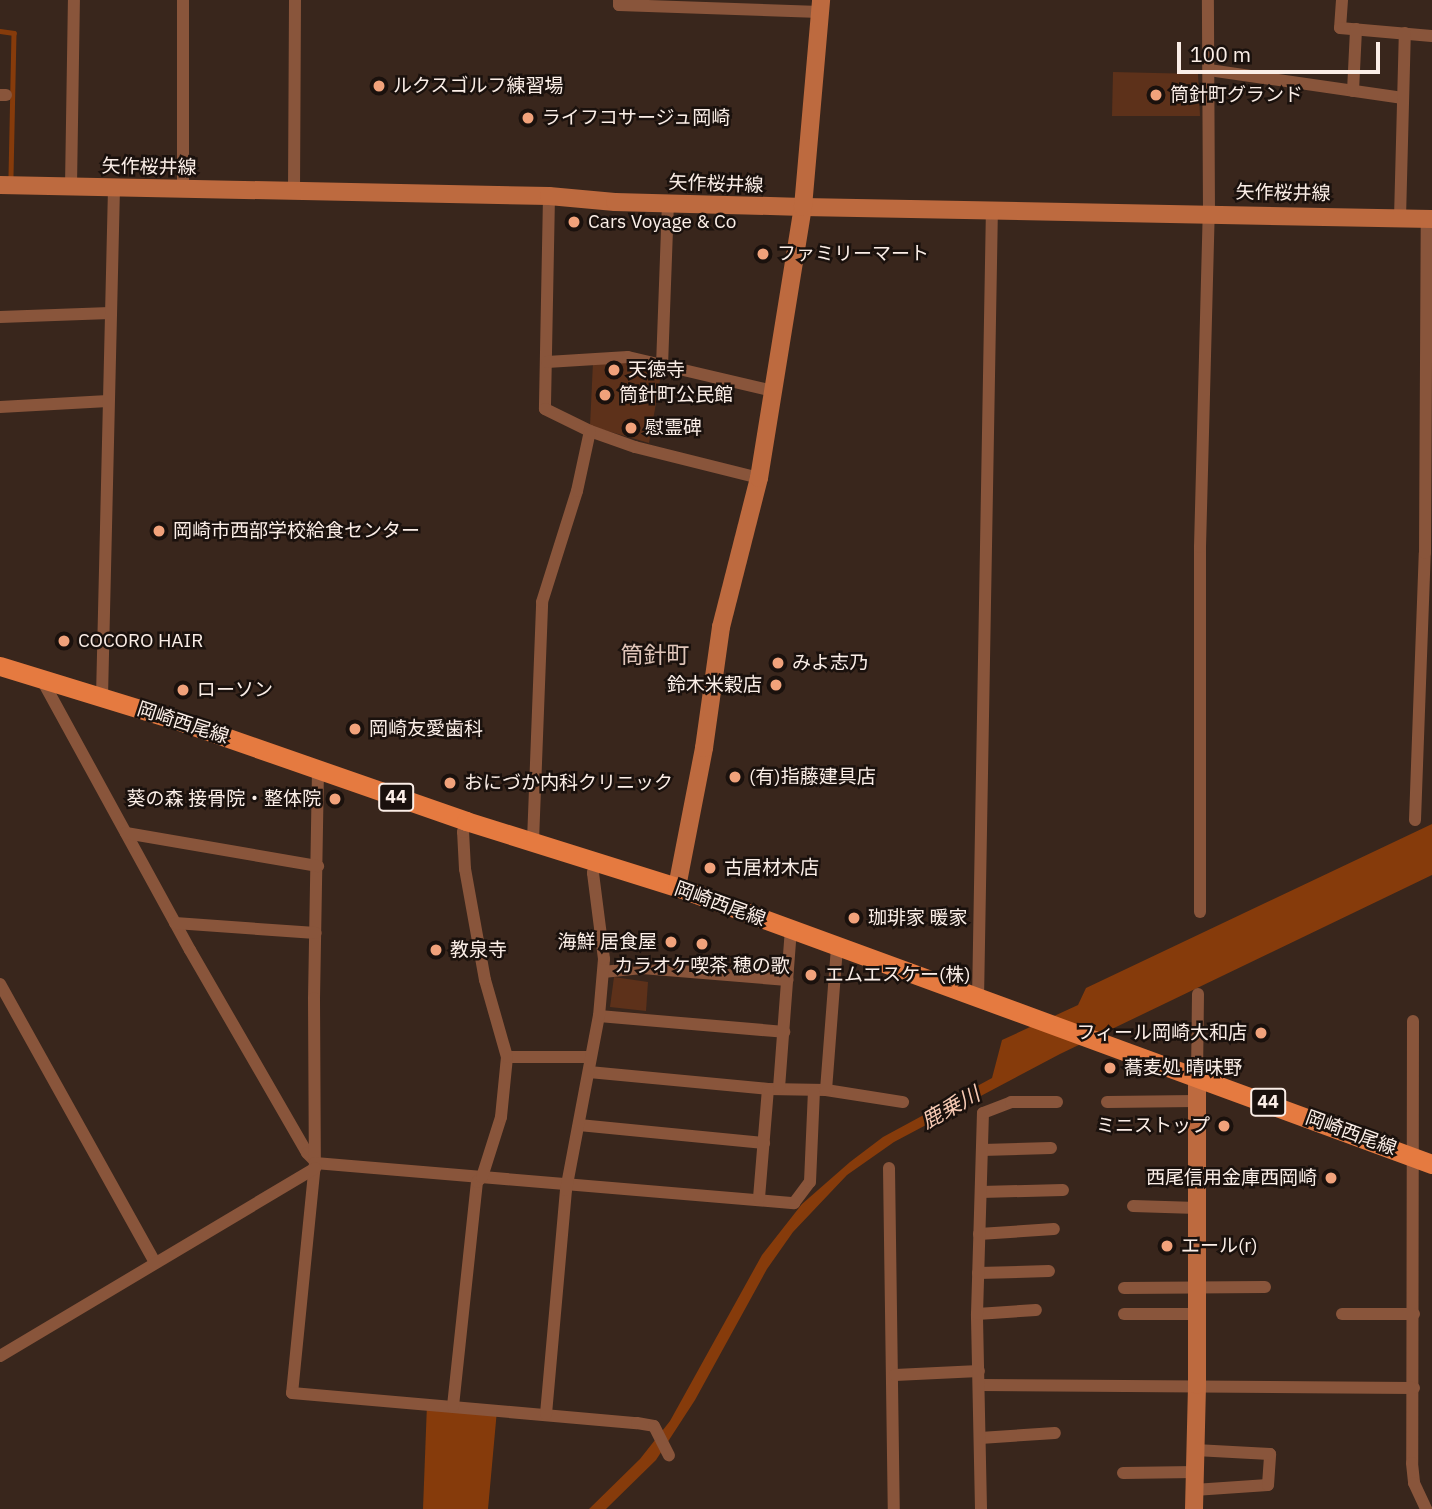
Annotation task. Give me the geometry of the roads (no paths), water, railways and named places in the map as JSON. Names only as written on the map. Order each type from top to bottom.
[{"type":"main road","name":"岡崎西尾線","points":[[0,666],[102,696],[466,821],[677,887],[978,1000],[1034,1017],[1423,1160]]},
{"type":"street","points":[[71,186],[74,0]]},
{"type":"street","points":[[183,0],[183,186]]},
{"type":"street","points":[[294,191],[295,0]]},
{"type":"street","points":[[619,0],[619,5],[821,6],[803,207],[759,478],[721,626],[704,748],[677,887]]},
{"type":"street","points":[[1200,912],[1200,547],[1209,213],[1208,0]]},
{"type":"street","points":[[1342,0],[1340,28],[1432,36]]},
{"type":"street","points":[[1353,91],[1356,29]]},
{"type":"street","points":[[1400,218],[1405,33]]},
{"type":"street","points":[[1209,70],[1404,98]]},
{"type":"street","name":"矢作桜井線","points":[[0,185],[114,188],[183,186],[549,196],[668,204],[1429,219]]},
{"type":"street","points":[[102,696],[114,188]]},
{"type":"street","points":[[549,196],[545,409],[590,431],[635,447],[759,478]]},
{"type":"street","points":[[662,366],[668,204]]},
{"type":"street","points":[[978,1000],[992,209]]},
{"type":"street","points":[[1415,820],[1425,554],[1429,219]]},
{"type":"street","points":[[0,317],[110,313]]},
{"type":"street","points":[[547,362],[628,357],[773,391]]},
{"type":"street","points":[[0,407],[108,401]]},
{"type":"street","points":[[533,841],[542,602],[577,491],[590,431]]},
{"type":"street","points":[[41,678],[175,923],[315,1164]]},
{"type":"street","points":[[318,770],[315,1164],[292,1393],[546,1414],[654,1426],[668,1455]]},
{"type":"street","points":[[453,1406],[477,1182],[482,1177],[501,1117],[507,1057],[485,980],[465,869],[463,832],[466,821]]},
{"type":"street","points":[[126,833],[318,866]]},
{"type":"street","points":[[546,1414],[569,1182],[589,1072],[603,972],[604,959],[593,873],[596,862]]},
{"type":"street","points":[[175,923],[316,933]]},
{"type":"street","points":[[759,1198],[764,1143],[784,1032],[791,930]]},
{"type":"street","points":[[0,1356],[315,1164],[569,1182],[794,1203],[808,1186],[838,947]]},
{"type":"street","points":[[603,972],[642,968],[788,981]]},
{"type":"street","points":[[0,984],[155,1263]]},
{"type":"street","points":[[1194,1509],[1198,994]]},
{"type":"street","points":[[598,1016],[784,1032]]},
{"type":"street","points":[[1413,1021],[1423,1160],[1411,1256],[1414,1314],[1414,1483],[1426,1509]]},
{"type":"street","points":[[507,1057],[589,1057]]},
{"type":"street","points":[[589,1072],[820,1091],[903,1102]]},
{"type":"street","points":[[1107,1102],[1196,1101]]},
{"type":"street","points":[[981,1509],[977,1314],[983,1113],[1011,1102],[1058,1102]]},
{"type":"street","points":[[579,1125],[764,1143]]},
{"type":"street","points":[[982,1150],[1051,1147]]},
{"type":"street","points":[[889,1168],[895,1375],[894,1509]]},
{"type":"street","points":[[981,1192],[1063,1190]]},
{"type":"street","points":[[1133,1206],[1197,1208]]},
{"type":"street","points":[[979,1234],[1054,1230]]},
{"type":"street","points":[[978,1273],[1049,1271]]},
{"type":"street","points":[[1124,1288],[1265,1287]]},
{"type":"street","points":[[977,1314],[1036,1311]]},
{"type":"street","points":[[1124,1314],[1196,1314]]},
{"type":"street","points":[[1342,1314],[1414,1314]]},
{"type":"street","points":[[895,1375],[979,1371]]},
{"type":"street","points":[[980,1385],[1414,1388]]},
{"type":"street","points":[[980,1438],[1055,1433]]},
{"type":"street","points":[[1123,1473],[1268,1485],[1270,1454],[1195,1450]]},
{"type":"water","name":"鹿乗川","points":[[1432,824],[1432,875],[1060,1054],[894,1142],[847,1175],[793,1232],[767,1269],[695,1400],[656,1460],[606,1509],[589,1509],[640,1459],[670,1421],[762,1255],[802,1204],[850,1162],[883,1137],[992,1078],[1002,1040],[1078,1005],[1086,988]]},
{"type":"water","points":[[427,1404],[497,1410],[488,1509],[423,1509]]},
{"type":"waterway","points":[[0,31],[14,33],[11,177]]},
{"type":"place","name":"ルクスゴルフ練習場","points":[[379,86]]},
{"type":"place","name":"筒針町グランド","points":[[1156,95]]},
{"type":"place","name":"ライフコサージュ岡崎","points":[[528,118]]},
{"type":"place","name":"Cars Voyage & Co","points":[[574,222]]},
{"type":"place","name":"ファミリーマート","points":[[763,254]]},
{"type":"place","name":"天徳寺","points":[[614,370]]},
{"type":"place","name":"筒針町公民館","points":[[605,395]]},
{"type":"place","name":"慰霊碑","points":[[631,428]]},
{"type":"place","name":"岡崎市西部学校給食センター","points":[[159,531]]},
{"type":"place","name":"COCORO HAIR","points":[[64,641]]},
{"type":"place","name":"みよ志乃","points":[[778,663]]},
{"type":"place","name":"鈴木米穀店","points":[[776,685]]},
{"type":"place","name":"ローソン","points":[[183,690]]},
{"type":"place","name":"岡崎友愛歯科","points":[[355,729]]},
{"type":"place","name":"(有)指藤建具店","points":[[735,777]]},
{"type":"place","name":"おにづか内科クリニック","points":[[450,783]]},
{"type":"place","name":"葵の森 接骨院・整体院","points":[[335,799]]},
{"type":"place","name":"古居材木店","points":[[710,868]]},
{"type":"place","name":"珈琲家 暖家","points":[[854,918]]},
{"type":"place","name":"海鮮 居食屋","points":[[671,942]]},
{"type":"place","name":"カラオケ喫茶 穂の歌","points":[[702,944]]},
{"type":"place","name":"教泉寺","points":[[436,950]]},
{"type":"place","name":"エムエスケー(株)","points":[[811,975]]},
{"type":"place","name":"フィール岡崎大和店","points":[[1261,1033]]},
{"type":"place","name":"蕎麦処 晴味野","points":[[1110,1068]]},
{"type":"place","name":"ミニストップ","points":[[1224,1126]]},
{"type":"place","name":"西尾信用金庫西岡崎","points":[[1331,1178]]},
{"type":"place","name":"エール(r)","points":[[1167,1246]]},
{"type":"district","name":"筒針町","points":[[655,654]]}]
